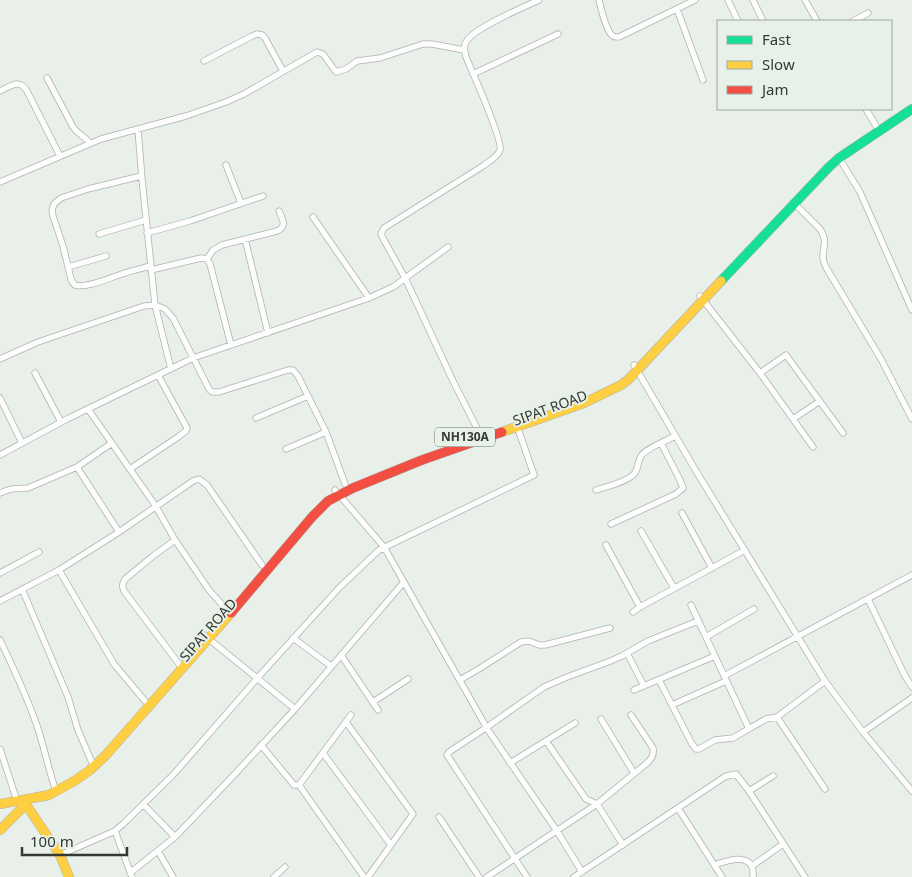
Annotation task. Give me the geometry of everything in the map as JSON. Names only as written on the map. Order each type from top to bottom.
[{"type":"main road","name":"SIPAT ROAD","points":[[702,298],[793,194],[842,150],[912,102]]},
{"type":"main road","name":"SIPAT ROAD","points":[[0,804],[22,802],[37,797],[55,788],[105,756],[206,637],[312,517],[345,484],[447,443],[517,426],[584,403],[622,384],[829,167],[912,109]]},
{"type":"main road","name":"SIPAT ROAD","points":[[92,764],[144,701],[206,637],[262,565],[323,498],[592,393],[636,368]]},
{"type":"main road","points":[[0,830],[22,802],[60,855],[69,877]]},
{"type":"street","points":[[481,435],[453,381],[406,278],[382,237],[382,231],[483,166],[500,151],[500,142],[464,50],[465,44],[472,35],[507,15],[539,0]]},
{"type":"street","points":[[599,0],[610,34],[616,38],[695,0]]},
{"type":"street","points":[[728,0],[738,20]]},
{"type":"street","points":[[753,0],[763,20]]},
{"type":"street","points":[[807,1],[816,20]]},
{"type":"street","points":[[677,9],[703,80]]},
{"type":"street","points":[[855,20],[868,13]]},
{"type":"street","points":[[204,61],[258,34],[266,38],[283,71]]},
{"type":"street","points":[[473,74],[558,34]]},
{"type":"street","points":[[0,182],[90,143],[196,113],[226,102],[244,94],[317,52],[323,54],[333,70],[338,72],[357,61],[380,58],[423,44],[464,50]]},
{"type":"street","points":[[47,78],[73,127],[90,143]]},
{"type":"street","points":[[0,91],[17,84],[22,85],[60,156]]},
{"type":"street","points":[[867,110],[876,126]]},
{"type":"street","points":[[138,129],[141,176],[155,305],[171,369]]},
{"type":"street","points":[[840,158],[860,192],[912,310]]},
{"type":"street","points":[[226,165],[241,203]]},
{"type":"street","points":[[141,176],[88,188],[61,198],[54,204],[53,216],[72,282],[80,286],[120,274],[202,258],[207,259]]},
{"type":"street","points":[[147,233],[190,221],[263,196]]},
{"type":"street","points":[[794,203],[823,233],[825,241],[823,260],[827,269],[881,360],[912,419]]},
{"type":"street","points":[[207,259],[216,247],[282,228],[283,221],[279,211]]},
{"type":"street","points":[[313,217],[369,298]]},
{"type":"street","points":[[99,234],[146,220]]},
{"type":"street","points":[[245,239],[268,333]]},
{"type":"street","points":[[0,454],[193,358],[369,298],[393,287],[448,247]]},
{"type":"street","points":[[68,267],[106,256]]},
{"type":"street","points":[[207,259],[210,264],[231,345]]},
{"type":"street","points":[[702,298],[760,373],[813,447]]},
{"type":"street","points":[[0,358],[38,342],[144,306],[155,305],[165,309],[173,318],[212,392],[219,392],[291,369],[296,373],[326,432],[345,484]]},
{"type":"street","points":[[760,373],[786,355],[843,433]]},
{"type":"street","points":[[636,368],[675,436],[825,681],[863,732],[912,791]]},
{"type":"street","points":[[35,373],[61,422]]},
{"type":"street","points":[[130,469],[178,437],[187,428],[158,375]]},
{"type":"street","points":[[256,418],[308,396]]},
{"type":"street","points":[[0,398],[22,443]]},
{"type":"street","points":[[793,419],[820,401]]},
{"type":"street","points":[[88,409],[155,506],[175,540],[209,590],[226,609]]},
{"type":"street","points":[[60,855],[115,831],[173,775],[257,678],[339,588],[380,550],[534,475],[517,426]]},
{"type":"street","points":[[286,449],[326,432]]},
{"type":"street","points":[[596,490],[634,475],[641,456],[646,451],[675,436]]},
{"type":"street","points":[[0,493],[10,489],[28,488],[76,467],[112,443]]},
{"type":"street","points":[[611,524],[676,494],[682,488],[680,480],[661,443]]},
{"type":"street","points":[[76,467],[119,532]]},
{"type":"street","points":[[0,601],[58,570],[119,532],[199,478],[207,486],[262,565]]},
{"type":"street","points":[[336,492],[384,548],[487,728],[557,831],[582,872]]},
{"type":"street","points":[[682,513],[712,568]]},
{"type":"street","points":[[641,531],[674,588]]},
{"type":"street","points":[[175,540],[126,579],[122,587],[179,664]]},
{"type":"street","points":[[606,545],[640,607]]},
{"type":"street","points":[[634,612],[745,550]]},
{"type":"street","points":[[0,573],[39,552]]},
{"type":"street","points":[[58,570],[109,657],[144,701]]},
{"type":"street","points":[[672,705],[725,679],[798,636],[912,575]]},
{"type":"street","points":[[115,831],[131,875],[175,837],[295,709],[404,582]]},
{"type":"street","points":[[22,589],[68,697],[78,730],[92,764]]},
{"type":"street","points":[[868,598],[912,687]]},
{"type":"street","points":[[691,605],[749,729]]},
{"type":"street","points":[[706,637],[754,610]]},
{"type":"street","points":[[528,877],[447,755],[448,752],[487,728],[544,687],[608,662],[648,641],[698,621]]},
{"type":"street","points":[[460,680],[521,642],[529,641],[545,645],[610,628]]},
{"type":"street","points":[[206,637],[295,709]]},
{"type":"street","points":[[293,638],[332,666]]},
{"type":"street","points":[[0,640],[36,724],[55,788]]},
{"type":"street","points":[[627,653],[644,686]]},
{"type":"street","points":[[341,655],[378,710]]},
{"type":"street","points":[[634,690],[715,656]]},
{"type":"street","points":[[372,702],[408,679]]},
{"type":"street","points":[[659,680],[696,749],[714,740],[733,738],[766,719],[777,717],[825,681]]},
{"type":"street","points":[[863,732],[912,698]]},
{"type":"street","points":[[299,785],[351,715]]},
{"type":"street","points":[[487,877],[597,804],[652,758],[653,748],[631,715]]},
{"type":"street","points":[[777,717],[826,789]]},
{"type":"street","points":[[601,719],[634,773]]},
{"type":"street","points":[[346,722],[413,814],[368,877]]},
{"type":"street","points":[[510,763],[575,723]]},
{"type":"street","points":[[546,741],[586,799],[597,804],[623,845]]},
{"type":"street","points":[[261,745],[294,785],[299,785],[364,877]]},
{"type":"street","points":[[0,749],[22,802]]},
{"type":"street","points":[[323,753],[391,845]]},
{"type":"street","points":[[574,877],[726,776],[736,774],[805,877]]},
{"type":"street","points":[[749,791],[773,776]]},
{"type":"street","points":[[143,804],[175,837]]},
{"type":"street","points":[[678,808],[722,877]]},
{"type":"street","points":[[438,816],[479,877]]},
{"type":"street","points":[[752,866],[783,844]]},
{"type":"street","points":[[158,851],[173,877]]},
{"type":"street","points":[[714,865],[732,859],[741,859],[749,862],[752,866],[753,877]]},
{"type":"street","points":[[274,877],[285,867]]},
{"type":"traffic: fast","points":[[721,281],[829,167],[839,158],[912,109]]},
{"type":"traffic: slow","points":[[502,432],[584,403],[621,385],[629,379],[721,281]]},
{"type":"traffic: slow","points":[[0,804],[49,795],[90,770],[105,756],[231,613]]},
{"type":"traffic: slow","points":[[23,800],[60,855],[69,877]]},
{"type":"traffic: slow","points":[[0,830],[26,804]]},
{"type":"traffic: jam","points":[[231,613],[312,517],[328,501],[353,488],[422,460],[502,432]]}]
